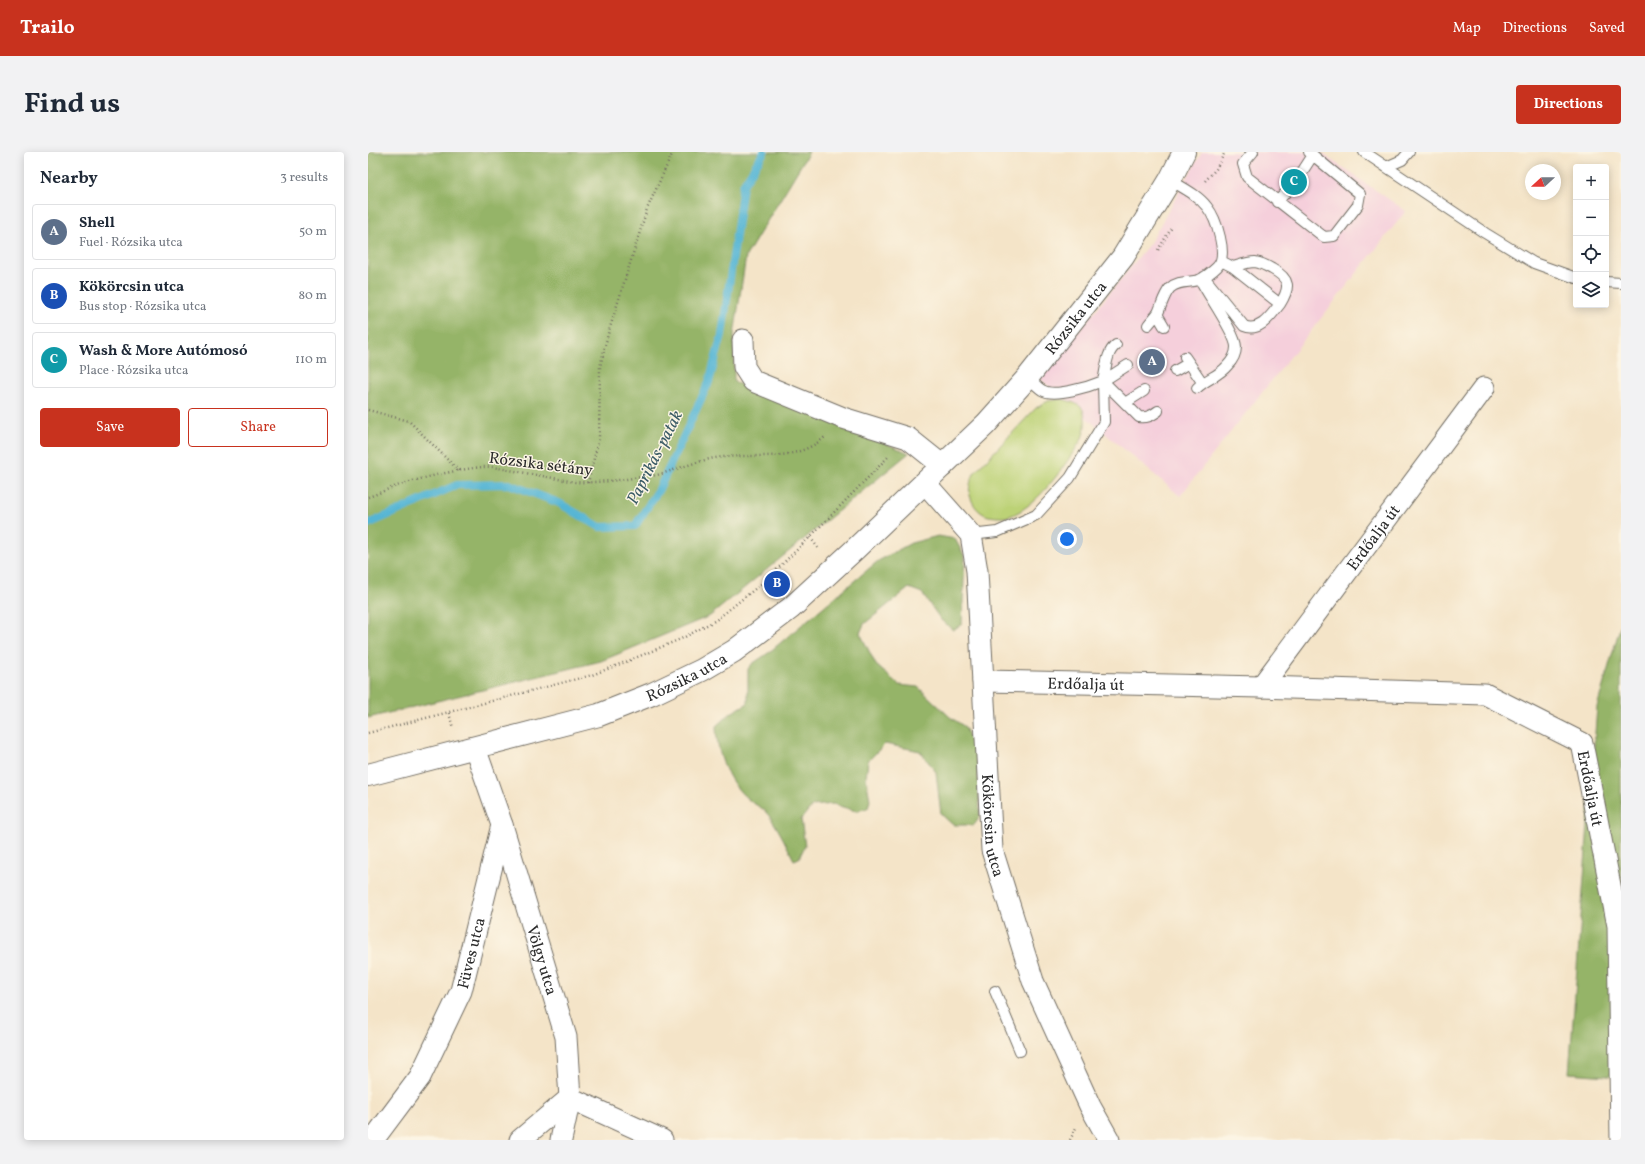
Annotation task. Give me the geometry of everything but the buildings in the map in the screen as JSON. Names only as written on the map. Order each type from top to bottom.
[{"type":"main road","name":"Rózsika utca","points":[[368,775],[599,715],[652,694],[702,670],[734,651],[791,608],[943,466],[986,424],[1028,377],[1123,257],[1170,180],[1184,152]]},
{"type":"street","points":[[743,340],[744,368],[753,381],[843,418],[908,438],[943,466]]},
{"type":"street","name":"Erdőalja út","points":[[1261,687],[1484,388]]},
{"type":"street","points":[[925,483],[971,535]]},
{"type":"street","name":"Kökörcsin utca","points":[[971,535],[977,571],[992,850],[1032,981],[1090,1106],[1109,1140]]},
{"type":"street","name":"Erdőalja út","points":[[983,681],[1485,694],[1582,743],[1618,926],[1621,1140]]},
{"type":"street","points":[[475,748],[502,825]]},
{"type":"street","name":"Völgy utca","points":[[502,825],[566,1038],[570,1098],[561,1140]]},
{"type":"street","name":"Füves utca","points":[[373,1140],[420,1077],[461,991],[502,825]]},
{"type":"street","points":[[520,1140],[570,1098],[662,1140]]},
{"type":"lane","points":[[1252,152],[1243,164],[1247,177],[1277,202],[1324,237],[1334,236],[1358,205],[1360,194],[1311,154],[1302,172]]},
{"type":"lane","points":[[1364,152],[1485,233],[1534,263],[1573,277]]},
{"type":"lane","points":[[1386,167],[1402,160],[1409,152]]},
{"type":"lane","points":[[1148,325],[1157,314],[1164,297],[1172,287],[1181,282],[1202,278],[1217,267],[1221,261],[1222,246],[1208,207],[1192,193],[1170,180]]},
{"type":"lane","points":[[1277,202],[1287,191]]},
{"type":"lane","points":[[1221,261],[1233,267],[1280,304]]},
{"type":"lane","points":[[1202,278],[1244,326],[1250,329],[1256,327],[1265,322],[1280,304],[1287,293],[1288,286],[1282,275],[1255,262],[1233,267]]},
{"type":"lane","points":[[1175,372],[1187,360],[1200,385],[1226,368],[1235,355],[1236,347],[1230,332],[1202,278]]},
{"type":"lane","points":[[1609,282],[1621,282]]},
{"type":"lane","points":[[1157,314],[1164,326]]},
{"type":"lane","points":[[971,535],[997,532],[1036,515],[1070,478],[1104,422],[1103,381],[1108,356],[1116,345]]},
{"type":"lane","points":[[1028,377],[1042,391],[1054,392],[1084,387],[1103,381],[1128,365]]},
{"type":"lane","points":[[1103,381],[1139,417],[1144,418],[1152,416],[1158,411]]},
{"type":"lane","points":[[1125,403],[1144,391]]},
{"type":"lane","points":[[995,991],[1020,1050]]},
{"type":"path","points":[[588,483],[599,438],[600,367],[608,334],[647,209],[673,152]]},
{"type":"path","points":[[368,410],[409,421],[460,471]]},
{"type":"path","name":"Rózsika sétány","points":[[368,497],[399,485],[488,466],[556,480],[588,483],[657,474],[715,458],[794,453],[816,444],[843,418]]},
{"type":"path","points":[[368,733],[592,675],[628,662],[683,638],[716,620],[765,581],[810,537],[868,476]]},
{"type":"path","points":[[810,537],[818,548]]},
{"type":"path","points":[[765,581],[776,584]]},
{"type":"shaded area","points":[[1202,152],[1320,152],[1406,211],[1180,496],[1040,379],[1150,243]]},
{"type":"green space","points":[[368,152],[809,152],[746,256],[734,335],[734,382],[909,453],[710,616],[601,661],[368,718]]},
{"type":"green space","points":[[1062,399],[1075,403],[1082,408],[1085,429],[1082,439],[1056,477],[1030,504],[1010,516],[989,516],[982,513],[974,505],[969,491],[971,480],[975,472],[1036,408],[1048,401]]},
{"type":"green space","points":[[938,536],[955,539],[965,557],[962,624],[953,630],[941,620],[922,593],[909,588],[864,624],[860,633],[876,665],[899,685],[918,687],[950,717],[965,727],[977,755],[980,817],[974,825],[953,825],[941,814],[936,772],[920,751],[885,744],[868,761],[866,778],[870,800],[868,808],[856,811],[833,804],[812,806],[801,819],[805,846],[799,858],[794,860],[773,821],[762,809],[741,793],[729,776],[718,747],[716,726],[731,713],[748,703],[748,669],[752,664],[767,654],[878,561],[911,543]]},
{"type":"green space","points":[[1621,624],[1621,1077],[1569,1073],[1597,707]]},
{"type":"waterway","name":"Paprikás-patak","points":[[368,524],[457,485],[509,484],[559,503],[600,527],[635,526],[659,489],[709,382],[722,335],[743,185],[764,152]]},
{"type":"place","name":"Wash & More Autómosó","points":[[1294,182]]},
{"type":"place","name":"Shell","points":[[1152,362]]},
{"type":"place","name":"Kökörcsin utca","points":[[777,584]]}]
